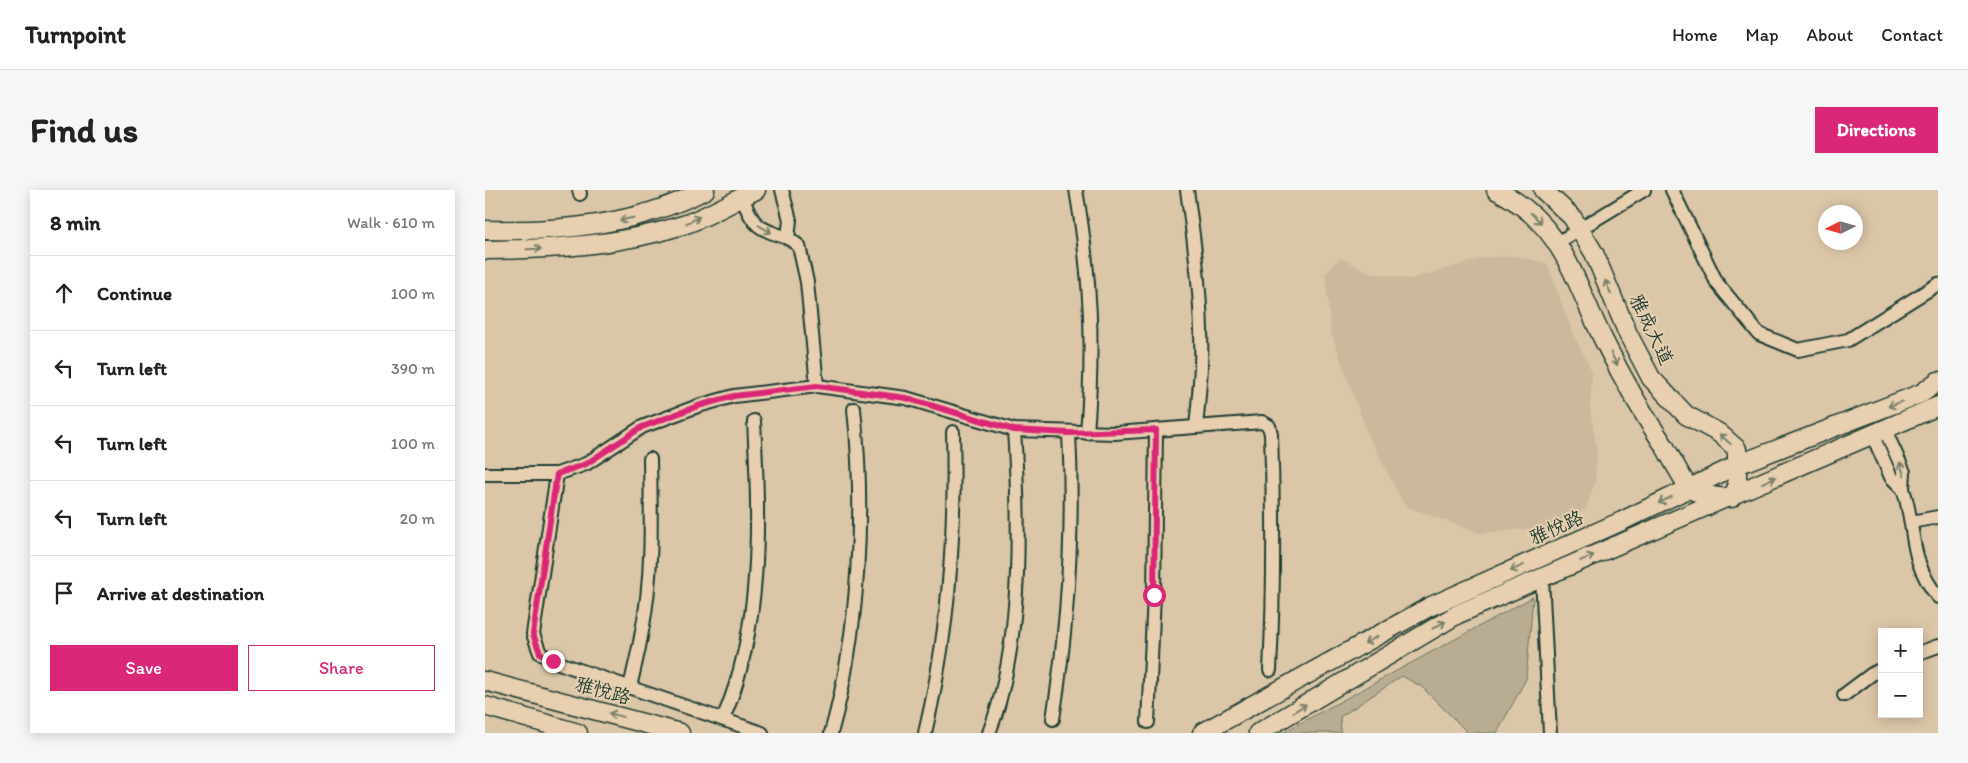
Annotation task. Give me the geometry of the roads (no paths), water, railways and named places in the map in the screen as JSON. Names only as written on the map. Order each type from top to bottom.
[{"type":"street","points":[[485,230],[567,229],[601,224],[654,212],[679,203],[705,190]]},
{"type":"street","points":[[782,190],[786,199],[790,220],[788,238]]},
{"type":"street","points":[[1076,190],[1085,242],[1092,333],[1087,433]]},
{"type":"street","points":[[1187,190],[1195,252],[1200,318],[1201,365],[1196,427]]},
{"type":"street","points":[[1496,190],[1531,213],[1553,234],[1570,265],[1603,340],[1641,410],[1689,488],[1714,497],[1731,498]]},
{"type":"street","name":"雅成大道","points":[[1543,190],[1565,210],[1594,253],[1628,334],[1651,378],[1686,415],[1719,433],[1737,450],[1737,488],[1731,498]]},
{"type":"street","points":[[1557,242],[1644,190]]},
{"type":"street","points":[[1672,190],[1717,283],[1759,334],[1798,350],[1848,340],[1938,284]]},
{"type":"street","points":[[485,250],[567,248],[641,236],[684,224],[747,192],[752,221],[767,232],[788,238],[799,246],[807,282],[817,386]]},
{"type":"street","name":"雅悦路","points":[[1202,733],[1429,607],[1737,466],[1922,393],[1938,381]]},
{"type":"street","points":[[485,474],[557,474],[586,464],[642,427],[698,406],[734,396],[817,386],[906,398],[1014,430],[1087,433],[1262,422],[1269,426],[1274,504],[1273,613],[1270,670]]},
{"type":"street","points":[[1258,733],[1458,614],[1731,498],[1938,406]]},
{"type":"street","points":[[831,733],[838,707],[846,660],[857,560],[859,450],[854,409]]},
{"type":"street","points":[[723,720],[738,686],[745,658],[753,594],[758,498],[754,421]]},
{"type":"street","points":[[989,733],[1001,692],[1016,581],[1017,504],[1014,430]]},
{"type":"street","points":[[1148,722],[1155,568],[1156,430]]},
{"type":"street","points":[[925,733],[939,676],[946,621],[955,505],[953,432]]},
{"type":"street","points":[[1879,432],[1891,477],[1903,489],[1911,522],[1914,551],[1919,566],[1938,597]]},
{"type":"street","points":[[1053,719],[1065,615],[1070,544],[1071,480],[1069,433]]},
{"type":"street","points":[[630,687],[643,631],[649,577],[651,532],[650,460]]},
{"type":"street","points":[[557,474],[533,634],[535,644],[540,653],[553,661],[762,733]]},
{"type":"street","points":[[1911,522],[1938,517]]},
{"type":"street","points":[[1542,577],[1550,733]]},
{"type":"street","points":[[1923,652],[1938,646]]},
{"type":"street","points":[[1844,695],[1878,671]]},
{"type":"street","name":"雅悦路","points":[[485,681],[680,733]]},
{"type":"street","points":[[485,706],[579,733]]}]
